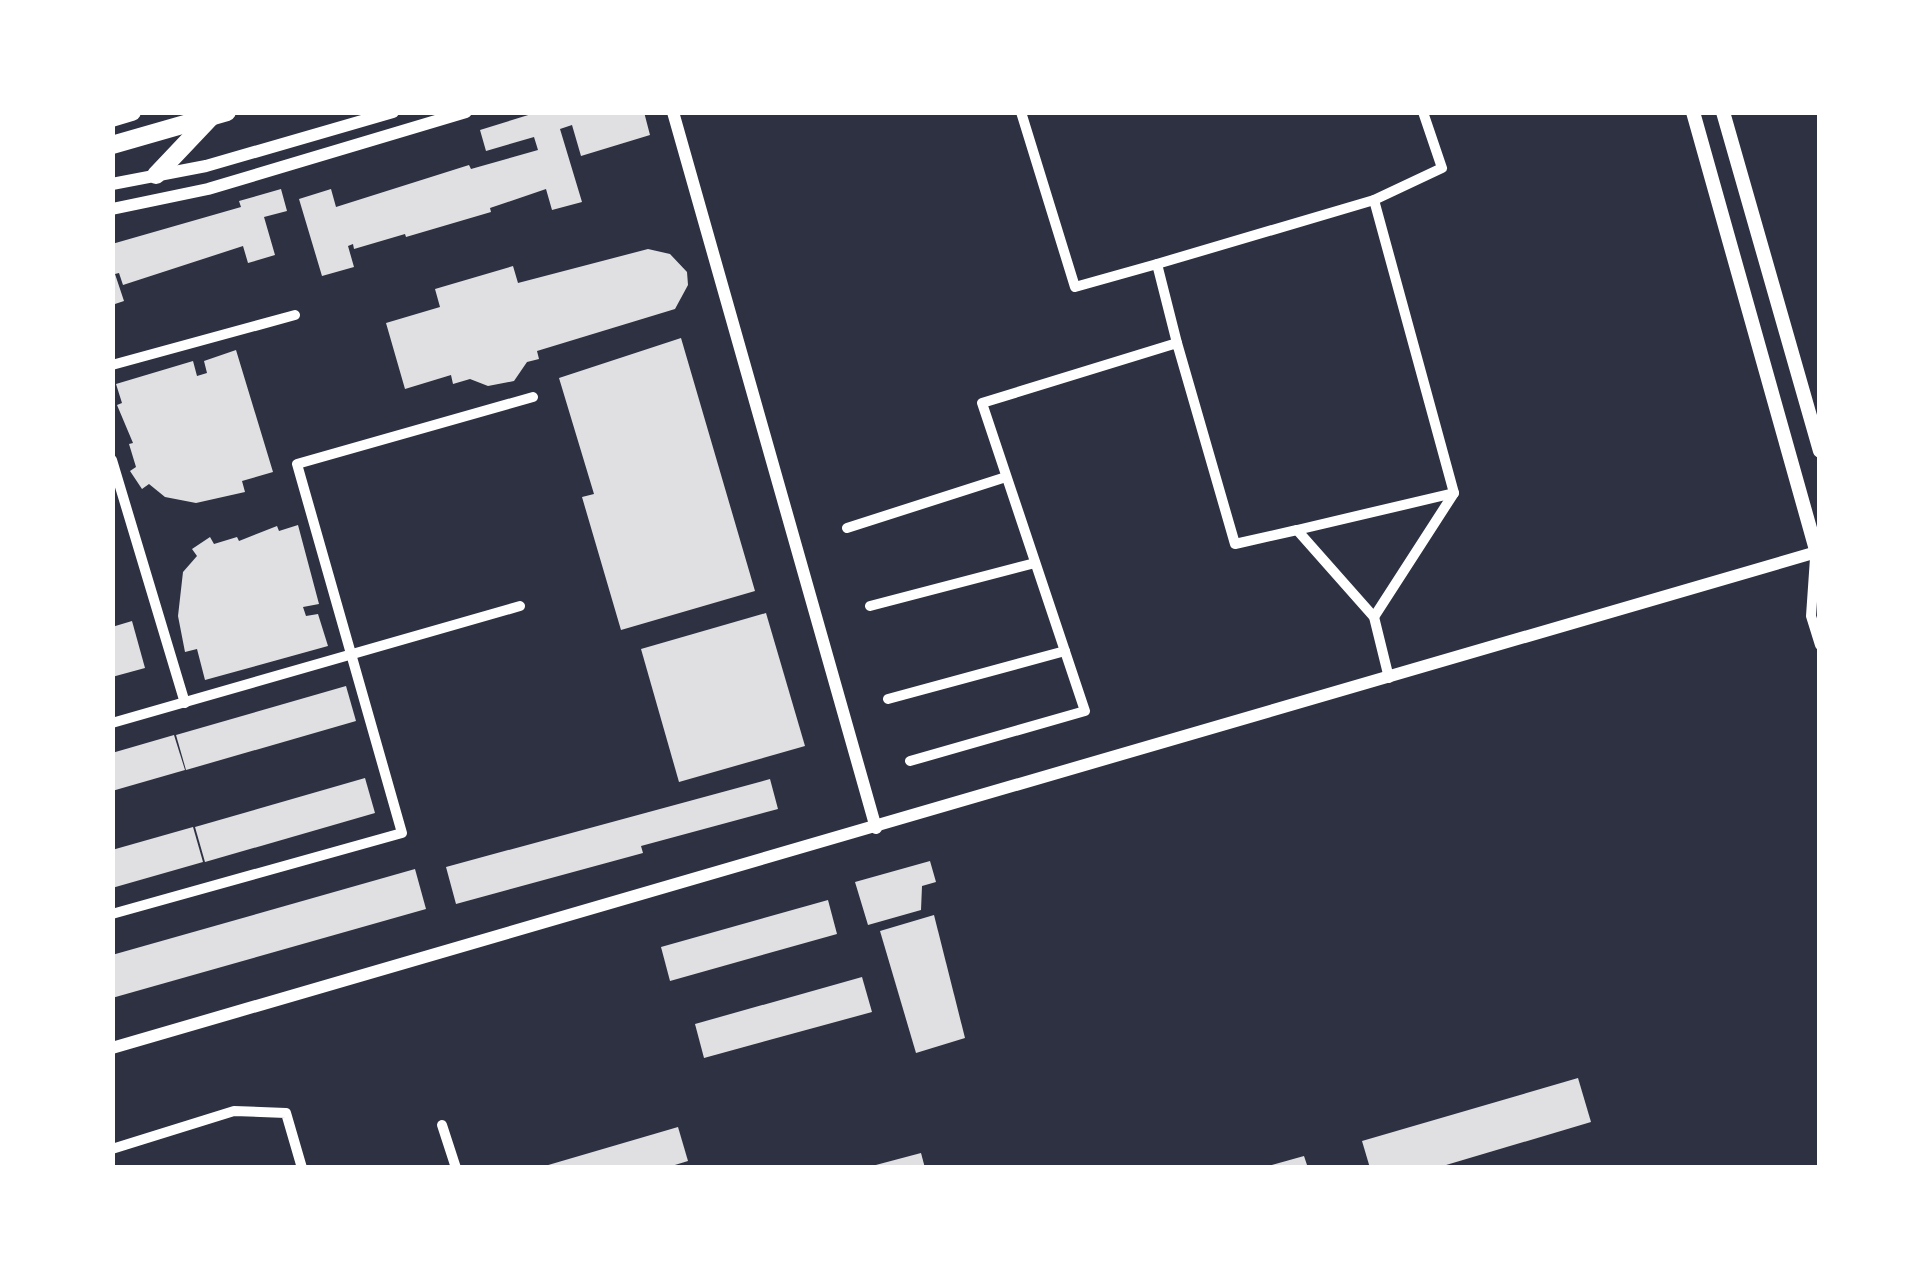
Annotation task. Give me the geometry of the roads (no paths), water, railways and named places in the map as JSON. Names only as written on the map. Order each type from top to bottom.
[{"type":"highway","points":[[112,118],[132,112]]},
{"type":"highway","points":[[156,176],[218,115]]},
{"type":"highway","points":[[112,145],[218,115]]},
{"type":"main road","points":[[1694,112],[1818,556]]},
{"type":"main road","points":[[1723,112],[1820,451]]},
{"type":"street","points":[[112,184],[206,166],[393,112]]},
{"type":"street","points":[[112,209],[208,189],[466,112]]},
{"type":"street","points":[[673,112],[876,828]]},
{"type":"street","points":[[1021,112],[1075,287],[1374,200],[1442,168],[1423,112]]},
{"type":"street","points":[[156,176],[162,198]]},
{"type":"street","points":[[1374,200],[1454,493],[1374,617]]},
{"type":"street","points":[[1157,264],[1235,544],[1454,493]]},
{"type":"street","points":[[112,366],[295,315]]},
{"type":"street","points":[[910,761],[1085,711],[982,404],[1177,344]]},
{"type":"street","points":[[112,914],[402,832],[297,464],[533,398]]},
{"type":"street","points":[[112,460],[184,702]]},
{"type":"street","points":[[847,528],[1006,476]]},
{"type":"street","points":[[1296,530],[1374,617],[1389,678]]},
{"type":"street","points":[[112,1048],[1818,556],[1811,616],[1820,645]]},
{"type":"street","points":[[870,606],[1035,563]]},
{"type":"street","points":[[112,723],[520,606]]},
{"type":"street","points":[[888,699],[1064,651]]},
{"type":"street","points":[[112,1149],[234,1111],[286,1113],[302,1168]]},
{"type":"street","points":[[442,1124],[456,1168]]}]
